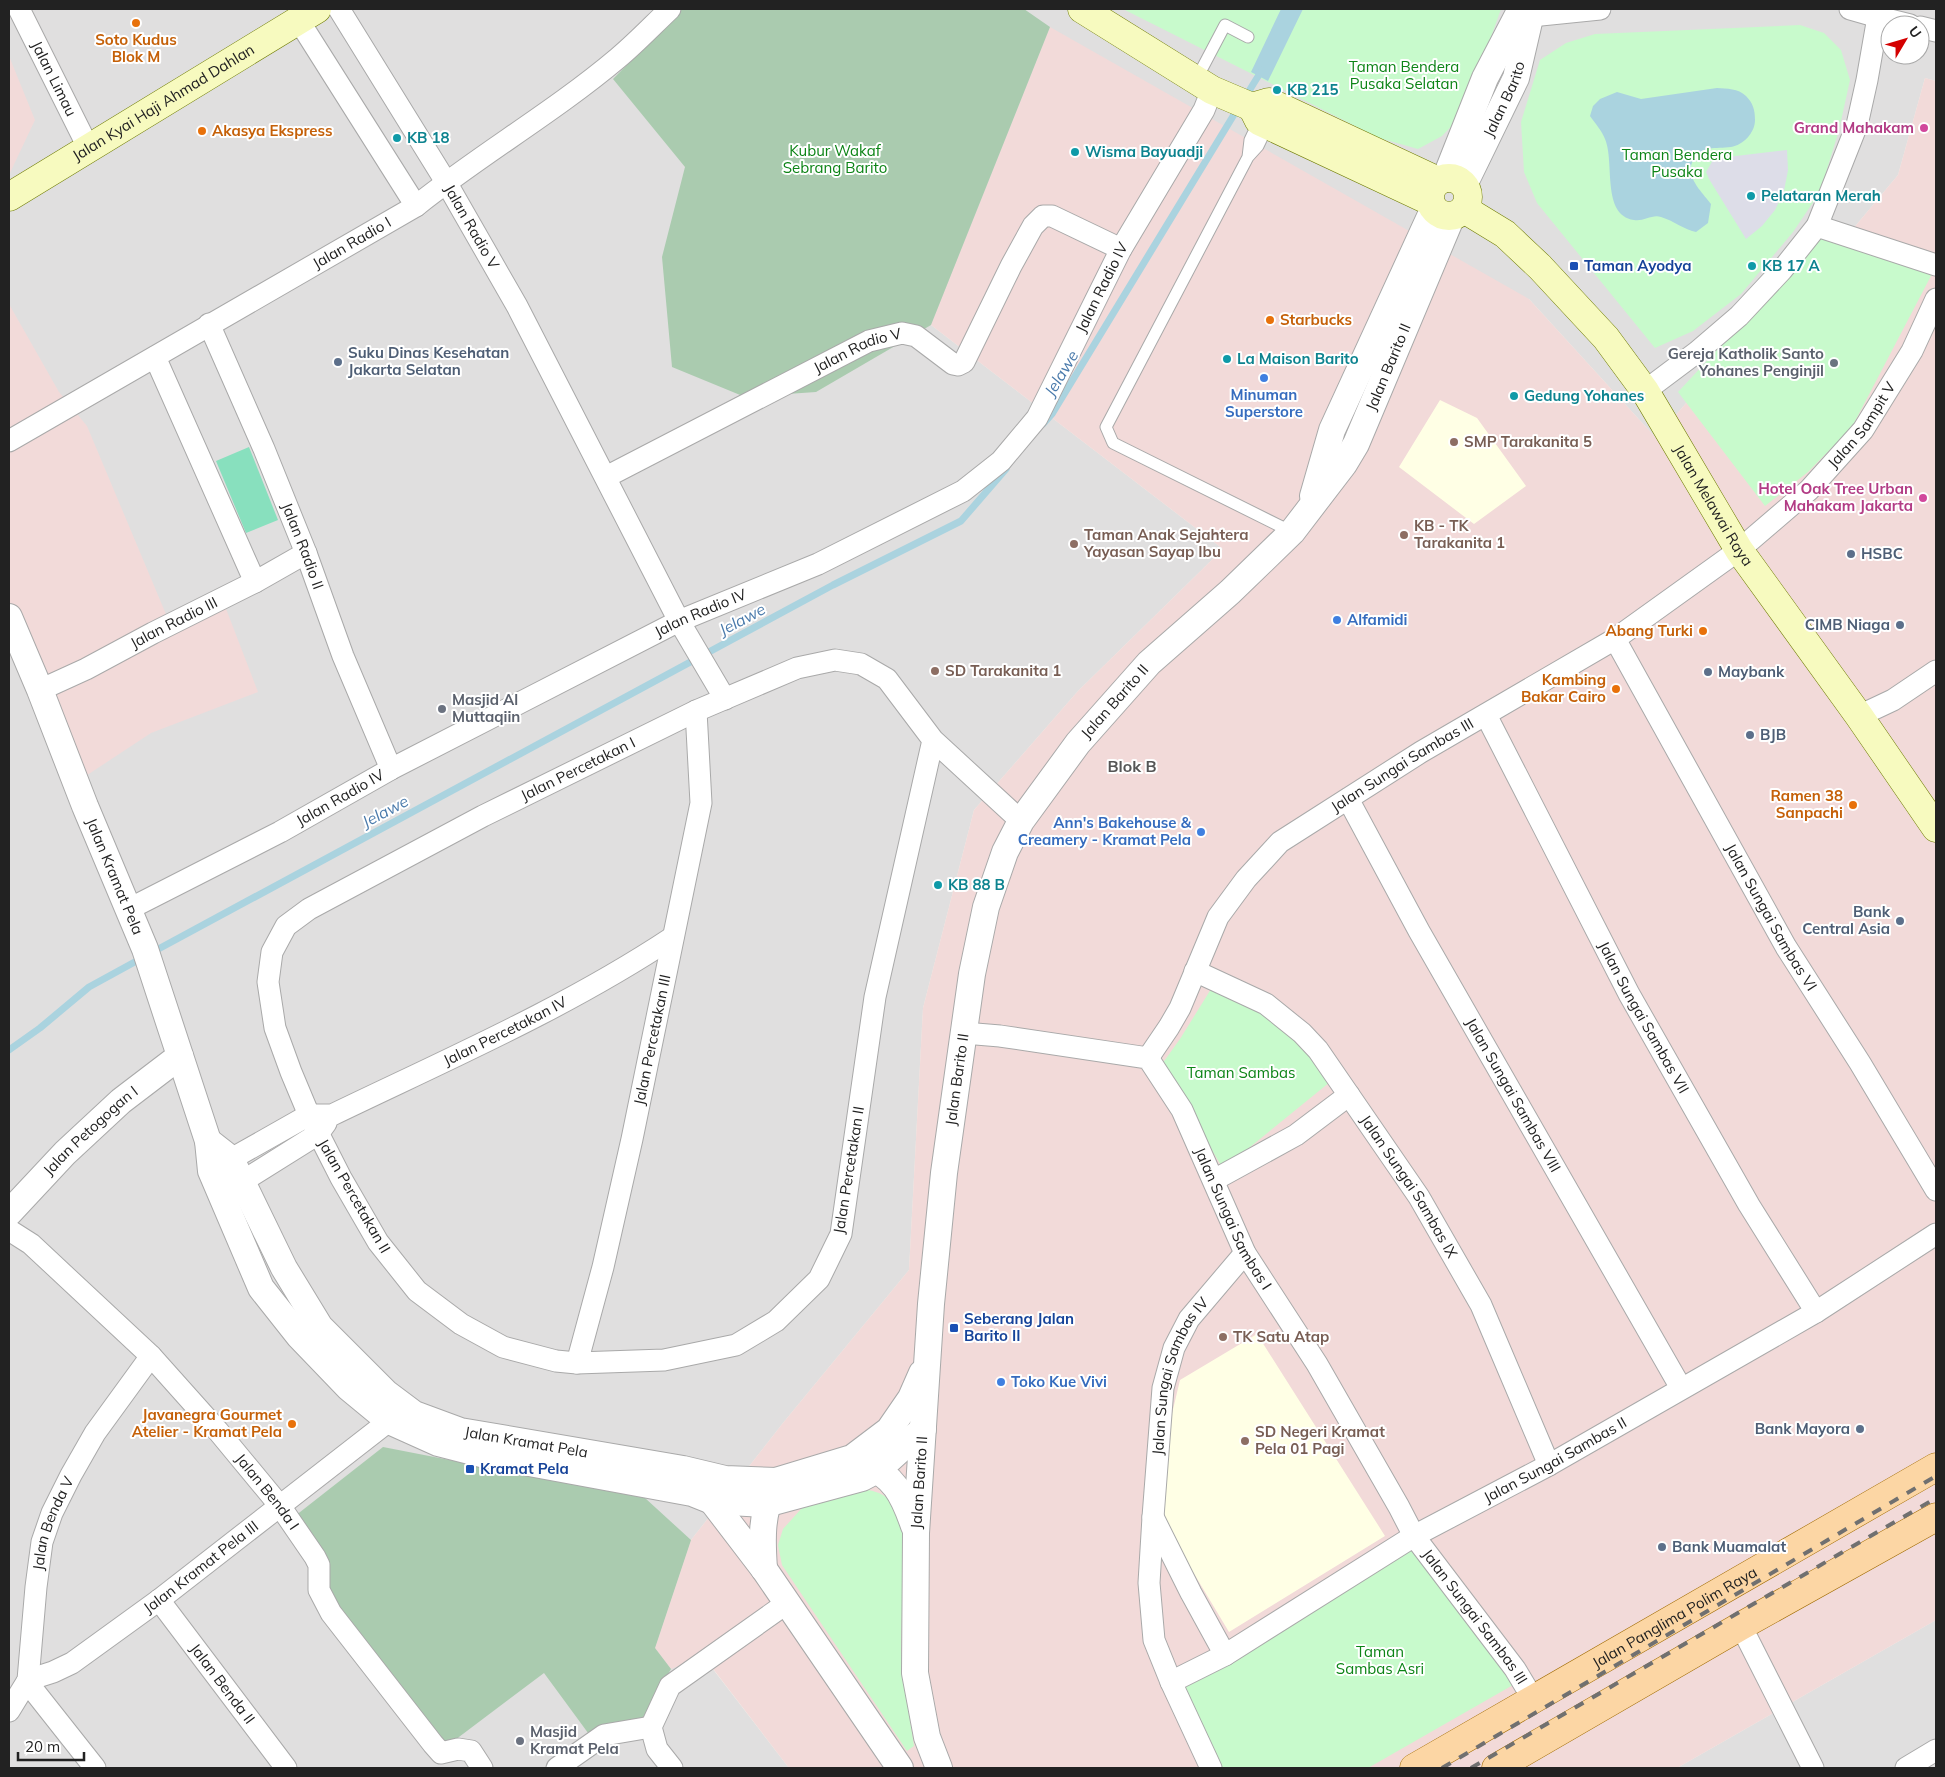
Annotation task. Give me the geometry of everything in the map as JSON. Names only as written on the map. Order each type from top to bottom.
[{"type":"main road","name":"Jalan Melawai Raya","points":[[1082,9],[1246,104],[1447,197],[1505,234],[1540,267],[1606,338],[1644,391],[1739,550],[1859,716],[1936,828]]},
{"type":"main road","name":"Jalan Kyai Haji Ahmad Dahlan","points":[[9,196],[308,15]]},
{"type":"main road","name":"Jalan Panglima Polim Raya","points":[[1414,1768],[1936,1467]]},
{"type":"main road","points":[[1496,1768],[1741,1626],[1936,1517]]},
{"type":"street","name":"Jalan Limau","points":[[19,9],[88,147]]},
{"type":"street","name":"Jalan Radio V","points":[[339,9],[446,182],[517,306],[683,628],[725,699]]},
{"type":"street","name":"Jalan Radio I","points":[[9,441],[416,206],[446,182],[557,104],[617,58],[670,9]]},
{"type":"street","points":[[1523,11],[1600,9]]},
{"type":"street","points":[[1644,391],[1697,352],[1739,316],[1782,270],[1817,226],[1857,125],[1878,17],[1850,9]]},
{"type":"street","name":"Jalan Barito","points":[[1447,197],[1516,78],[1523,11]]},
{"type":"street","points":[[308,15],[416,206]]},
{"type":"street","name":"Jalan Radio IV","points":[[127,910],[280,832],[391,769],[818,564],[963,491],[1001,461],[1037,418],[1121,249],[1204,110],[1246,104]]},
{"type":"street","name":"Jalan Barito II","points":[[939,1768],[927,1737],[915,1673],[916,1533],[931,1304],[944,1173],[972,974],[986,907],[1005,852],[1021,821],[1078,743],[1149,663],[1230,592],[1292,532],[1310,508],[1332,430],[1447,197]]},
{"type":"street","name":"Jalan Radio V","points":[[606,477],[869,341],[902,333],[916,336],[953,364],[958,365],[964,362],[1011,266],[1033,226],[1043,216],[1052,216],[1121,249]]},
{"type":"street","points":[[1817,226],[1936,265]]},
{"type":"street","name":"Jalan Sampit V","points":[[1739,550],[1809,490],[1863,430],[1912,351],[1936,299]]},
{"type":"street","name":"Jalan Radio II","points":[[209,324],[264,449],[306,554],[343,656],[391,769]]},
{"type":"street","points":[[155,357],[256,582]]},
{"type":"street","name":"Jalan Sungai Sambas III","points":[[1148,1058],[1176,1014],[1218,917],[1246,879],[1280,842],[1421,752],[1615,640],[1739,550]]},
{"type":"street","name":"Jalan Radio III","points":[[40,690],[86,670],[306,554]]},
{"type":"street","name":"Jalan Kramat Pela","points":[[9,617],[149,960],[208,1141],[228,1170],[320,1327],[386,1393],[414,1414],[460,1431],[683,1469],[724,1478],[771,1493],[852,1458],[889,1430],[911,1398],[929,1357]]},
{"type":"street","name":"Jalan Sungai Sambas VI","points":[[1615,640],[1786,947],[1860,1063],[1936,1190]]},
{"type":"street","name":"Jalan Percetakan I","points":[[309,1115],[291,1072],[276,1028],[268,982],[272,952],[286,926],[309,909],[483,816],[696,711],[797,668],[835,660],[861,664],[887,679],[933,740],[1021,821]]},
{"type":"street","points":[[1859,716],[1893,700],[1936,671]]},
{"type":"street","name":"Jalan Percetakan III","points":[[577,1363],[602,1268],[623,1176],[701,803],[696,711]]},
{"type":"street","name":"Jalan Sungai Sambas VII","points":[[1486,715],[1629,994],[1749,1204],[1816,1312]]},
{"type":"street","name":"Jalan Percetakan II","points":[[309,1115],[378,1242],[417,1291],[461,1324],[503,1347],[556,1361],[577,1363],[664,1360],[736,1345],[776,1321],[819,1279],[841,1234],[875,997],[933,740]]},
{"type":"street","name":"Jalan Sungai Sambas VIII","points":[[1348,800],[1419,931],[1681,1388]]},
{"type":"street","name":"Jalan Percetakan IV","points":[[228,1170],[309,1115],[332,1115],[575,997],[629,966],[673,937]]},
{"type":"street","name":"Jalan Sungai Sambas IX","points":[[1196,971],[1266,1004],[1302,1033],[1318,1050],[1419,1197],[1481,1305],[1549,1465]]},
{"type":"street","points":[[964,1033],[1000,1036],[1148,1058]]},
{"type":"street","name":"Jalan Petogogan I","points":[[9,1213],[66,1153],[121,1101],[180,1056]]},
{"type":"street","name":"Jalan Sungai Sambas I","points":[[1148,1058],[1182,1110],[1245,1253],[1317,1364],[1414,1536]]},
{"type":"street","points":[[1214,1180],[1296,1134],[1348,1095]]},
{"type":"street","name":"Jalan Percetakan IV","points":[[228,1170],[318,1134],[332,1115]]},
{"type":"street","name":"Jalan Kramat Pela","points":[[228,1170],[261,1288],[299,1336],[349,1388],[389,1421],[438,1444],[481,1454],[692,1493],[712,1500],[771,1493],[862,1478],[878,1469],[924,1429]]},
{"type":"street","name":"Jalan Benda I","points":[[9,1230],[30,1244],[151,1356],[218,1431],[280,1506],[319,1565],[319,1590],[331,1613],[441,1753],[458,1749],[471,1751],[482,1768]]},
{"type":"street","name":"Jalan Sungai Sambas II","points":[[1171,1682],[1225,1654],[1414,1536],[1549,1465],[1816,1312],[1936,1234]]},
{"type":"street","name":"Jalan Sungai Sambas IV","points":[[1211,1768],[1171,1682],[1154,1640],[1149,1583],[1153,1517],[1163,1388],[1174,1348],[1189,1319],[1245,1253]]},
{"type":"street","name":"Jalan Benda V","points":[[9,1711],[27,1681],[42,1542],[52,1513],[95,1433],[151,1356]]},
{"type":"street","name":"Jalan Kramat Pela III","points":[[27,1681],[54,1672],[72,1663],[159,1600],[389,1421]]},
{"type":"street","points":[[852,1458],[878,1469],[893,1482],[906,1502],[916,1533]]},
{"type":"street","points":[[764,1569],[762,1540],[771,1493]]},
{"type":"street","points":[[712,1500],[764,1569],[900,1768]]},
{"type":"street","points":[[1153,1517],[1191,1593],[1225,1654]]},
{"type":"street","name":"Jalan Sungai Sambas III","points":[[1414,1536],[1515,1669],[1533,1699]]},
{"type":"street","name":"Jalan Benda II","points":[[159,1600],[286,1768]]},
{"type":"street","points":[[672,1768],[657,1749],[651,1728],[670,1686],[787,1603]]},
{"type":"street","points":[[1741,1626],[1813,1768]]},
{"type":"street","points":[[27,1681],[95,1768]]},
{"type":"street","points":[[557,1768],[604,1735],[651,1728]]},
{"type":"street","points":[[1906,1768],[1936,1750]]},
{"type":"lane","points":[[1248,37],[1225,25],[1258,146],[1248,157],[1106,427],[1113,443],[1292,532]]},
{"type":"shaded area","points":[[9,9],[1936,9],[1936,81],[1925,78],[1898,175],[1822,266],[1725,358],[1656,438],[1529,299],[931,325],[1223,549],[1078,691],[974,810],[923,1008],[909,1270],[783,1423],[691,1540],[700,1658],[712,1668],[789,1768],[9,1768]]},
{"type":"shaded area","points":[[1050,27],[1529,299],[1656,438],[1725,358],[1822,266],[1898,175],[1925,78],[1936,81],[1936,1620],[1677,1768],[789,1768],[714,1670],[700,1658],[671,1669],[655,1648],[691,1540],[783,1423],[909,1270],[923,1008],[974,810],[1078,691],[1223,549],[931,325]]},
{"type":"shaded area","points":[[9,56],[35,120],[9,175]]},
{"type":"shaded area","name":"Pelataran Merah","points":[[1787,150],[1788,170],[1784,191],[1775,210],[1762,226],[1746,239],[1706,172],[1713,160],[1719,158]]},
{"type":"shaded area","points":[[9,304],[59,392],[87,426],[168,619],[223,601],[258,692],[151,733],[66,789],[9,614]]},
{"type":"shaded area","name":"SMP Tarakanita 5","points":[[1440,400],[1477,418],[1526,486],[1474,524],[1399,467]]},
{"type":"shaded area","name":"SD Negeri Kramat Pela 01 Pagi","points":[[1257,1334],[1385,1536],[1229,1632],[1151,1502],[1180,1380]]},
{"type":"shaded area","points":[[1936,1620],[1936,1768],[1677,1768]]},
{"type":"green space","name":"Kubur Wakaf Sebrang Barito","points":[[682,9],[1024,9],[1050,27],[931,325],[816,392],[745,397],[672,367],[662,257],[685,167],[613,79]]},
{"type":"green space","name":"Taman Bendera Pusaka Selatan","points":[[1123,9],[1501,9],[1464,113],[1442,136],[1418,149],[1379,138]]},
{"type":"green space","name":"Taman Bendera Pusaka","points":[[1800,25],[1824,33],[1841,50],[1850,80],[1839,130],[1820,192],[1793,232],[1741,294],[1693,331],[1655,348],[1537,203],[1524,172],[1521,122],[1540,60],[1566,43],[1595,34]]},
{"type":"green space","points":[[1825,234],[1933,272],[1852,427],[1808,472],[1765,506],[1678,392],[1787,272]]},
{"type":"green space","points":[[249,447],[278,520],[246,533],[216,461]]},
{"type":"green space","name":"Taman Sambas","points":[[1216,981],[1298,1040],[1330,1082],[1223,1169],[1162,1064]]},
{"type":"green space","points":[[383,1447],[645,1498],[691,1540],[655,1648],[671,1669],[642,1719],[591,1737],[544,1673],[451,1743],[437,1744],[335,1609],[295,1516]]},
{"type":"green space","points":[[868,1490],[882,1495],[891,1502],[904,1526],[901,1650],[914,1746],[907,1751],[782,1565],[778,1545],[783,1529],[802,1508]]},
{"type":"green space","name":"Taman Sambas Asri","points":[[1407,1540],[1513,1685],[1368,1768],[1222,1768],[1183,1685]]},
{"type":"water","points":[[1281,9],[1303,9],[1268,81],[1251,72]]},
{"type":"water","points":[[1717,88],[1736,90],[1743,93],[1753,107],[1755,120],[1751,134],[1740,144],[1705,150],[1700,152],[1693,161],[1691,173],[1693,178],[1699,190],[1711,204],[1708,223],[1696,232],[1658,216],[1634,220],[1624,216],[1617,208],[1613,198],[1608,149],[1605,139],[1590,116],[1593,106],[1600,99],[1617,92],[1641,99]]},
{"type":"waterway","name":"Jelawe","points":[[1244,99],[1262,70]]},
{"type":"waterway","name":"Jelawe","points":[[1043,424],[1052,414],[1238,108]]},
{"type":"waterway","name":"Jelawe","points":[[151,953],[833,585],[961,521],[1006,469]]},
{"type":"waterway","name":"Jelawe","points":[[9,1050],[40,1028],[89,987],[142,958]]},
{"type":"railway","points":[[1442,1768],[1936,1476]]},
{"type":"railway","points":[[1471,1768],[1936,1498]]},
{"type":"place","name":"Soto Kudus Blok M","points":[[136,23]]},
{"type":"place","name":"KB 215","points":[[1277,90]]},
{"type":"place","name":"Grand Mahakam","points":[[1924,128]]},
{"type":"place","name":"Akasya Ekspress","points":[[202,131]]},
{"type":"place","name":"KB 18","points":[[397,138]]},
{"type":"place","name":"Wisma Bayuadji","points":[[1075,152]]},
{"type":"place","name":"Pelataran Merah","points":[[1751,196]]},
{"type":"place","name":"Taman Ayodya","points":[[1574,266]]},
{"type":"place","name":"KB 17 A","points":[[1752,266]]},
{"type":"place","name":"Starbucks","points":[[1270,320]]},
{"type":"place","name":"La Maison Barito","points":[[1227,359]]},
{"type":"place","name":"Suku Dinas Kesehatan Jakarta Selatan","points":[[338,362]]},
{"type":"place","name":"Gereja Katholik Santo Yohanes Penginjil","points":[[1834,363]]},
{"type":"place","name":"Minuman Superstore","points":[[1264,378]]},
{"type":"place","name":"Gedung Yohanes","points":[[1514,396]]},
{"type":"place","name":"SMP Tarakanita 5","points":[[1454,442]]},
{"type":"place","name":"Hotel Oak Tree Urban Mahakam Jakarta","points":[[1923,498]]},
{"type":"place","name":"KB - TK Tarakanita 1","points":[[1404,535]]},
{"type":"place","name":"Taman Anak Sejahtera Yayasan Sayap Ibu","points":[[1074,544]]},
{"type":"place","name":"HSBC","points":[[1851,554]]},
{"type":"place","name":"Alfamidi","points":[[1337,620]]},
{"type":"place","name":"CIMB Niaga","points":[[1900,625]]},
{"type":"place","name":"Abang Turki","points":[[1703,631]]},
{"type":"place","name":"SD Tarakanita 1","points":[[935,671]]},
{"type":"place","name":"Maybank","points":[[1708,672]]},
{"type":"place","name":"Kambing Bakar Cairo","points":[[1616,689]]},
{"type":"place","name":"Masjid Al Muttaqiin","points":[[442,709]]},
{"type":"place","name":"BJB","points":[[1750,735]]},
{"type":"place","name":"Ramen 38 Sanpachi","points":[[1853,805]]},
{"type":"place","name":"Ann's Bakehouse & Creamery - Kramat Pela","points":[[1201,832]]},
{"type":"place","name":"KB 88 B","points":[[938,885]]},
{"type":"place","name":"Bank Central Asia","points":[[1900,921]]},
{"type":"place","name":"Seberang Jalan Barito II","points":[[954,1328]]},
{"type":"place","name":"TK Satu Atap","points":[[1223,1337]]},
{"type":"place","name":"Toko Kue Vivi","points":[[1001,1382]]},
{"type":"place","name":"Javanegra Gourmet Atelier - Kramat Pela","points":[[292,1424]]},
{"type":"place","name":"Bank Mayora","points":[[1860,1429]]},
{"type":"place","name":"SD Negeri Kramat Pela 01 Pagi","points":[[1245,1441]]},
{"type":"place","name":"Kramat Pela","points":[[470,1469]]},
{"type":"place","name":"Bank Muamalat","points":[[1662,1547]]},
{"type":"place","name":"Masjid Kramat Pela","points":[[520,1741]]},
{"type":"district","name":"Blok B","points":[[1132,766]]}]
